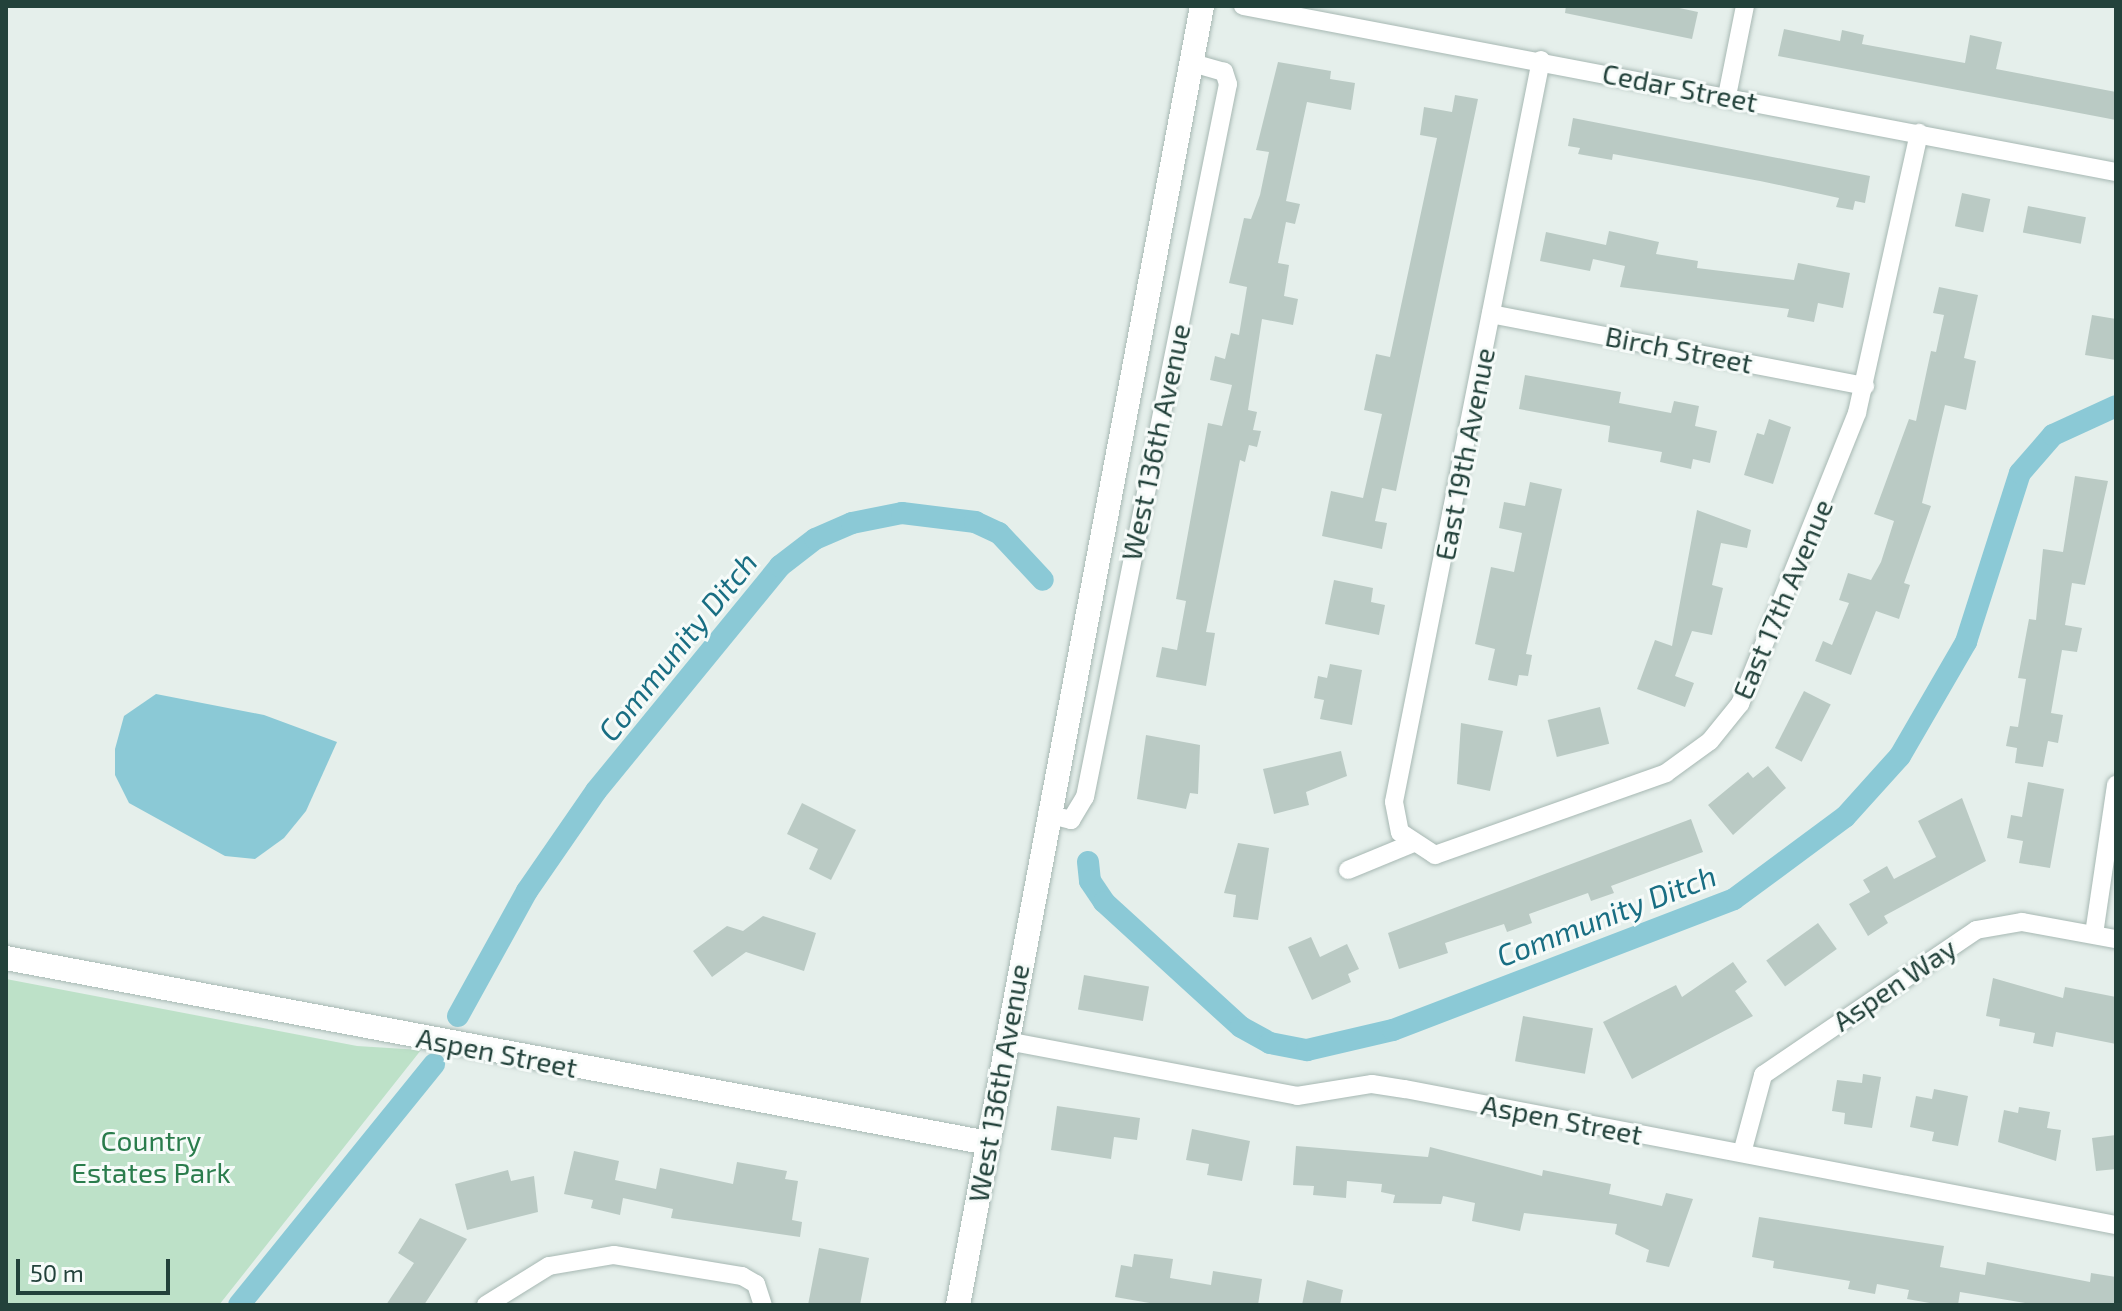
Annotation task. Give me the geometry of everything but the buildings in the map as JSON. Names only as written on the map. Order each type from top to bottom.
[{"type":"main road","name":"West 136th Avenue","points":[[958,1305],[1047,814],[1202,6]]},
{"type":"main road","name":"Aspen Street","points":[[6,958],[988,1143]]},
{"type":"street","name":"Cedar Street","points":[[1243,6],[1541,60],[2116,172]]},
{"type":"street","points":[[1727,96],[1745,6]]},
{"type":"street","name":"East 19th Avenue","points":[[1411,844],[1400,832],[1394,802],[1541,60]]},
{"type":"street","name":"West 136th Avenue","points":[[1047,814],[1071,820],[1085,797],[1228,84],[1224,72],[1190,62]]},
{"type":"street","name":"East 17th Avenue","points":[[1411,844],[1448,854],[1666,773],[1710,741],[1756,676],[1865,386],[1919,133]]},
{"type":"street","name":"Birch Street","points":[[1491,314],[1865,386]]},
{"type":"street","points":[[2094,934],[2116,785]]},
{"type":"street","points":[[1348,870],[1411,844]]},
{"type":"street","name":"Aspen Way","points":[[1742,1153],[1763,1075],[1976,930],[2022,922],[2116,939]]},
{"type":"street","name":"Aspen Street","points":[[1007,1041],[1297,1096],[1363,1085],[1405,1089],[2116,1225]]},
{"type":"street","points":[[486,1305],[532,1273],[587,1257],[645,1259],[742,1276],[756,1284],[763,1305]]},
{"type":"green space","name":"Country Estates Park","points":[[6,979],[357,1046],[421,1050],[219,1305],[6,1305]]},
{"type":"water","points":[[156,694],[264,715],[337,742],[306,811],[284,838],[255,859],[225,856],[129,803],[115,775],[115,749],[124,716]]},
{"type":"waterway","name":"Community Ditch","points":[[1088,862],[1090,881],[1104,902],[1241,1027],[1270,1043],[1307,1050],[1393,1030],[1734,899],[1845,817],[1900,756],[1966,642],[2020,473],[2053,435],[2116,406]]},
{"type":"waterway","name":"Community Ditch","points":[[458,1016],[527,891],[596,791],[780,566],[815,539],[852,523],[902,513],[975,522],[999,533],[1043,580]]},
{"type":"waterway","name":"Community Ditch","points":[[239,1305],[434,1064]]}]
